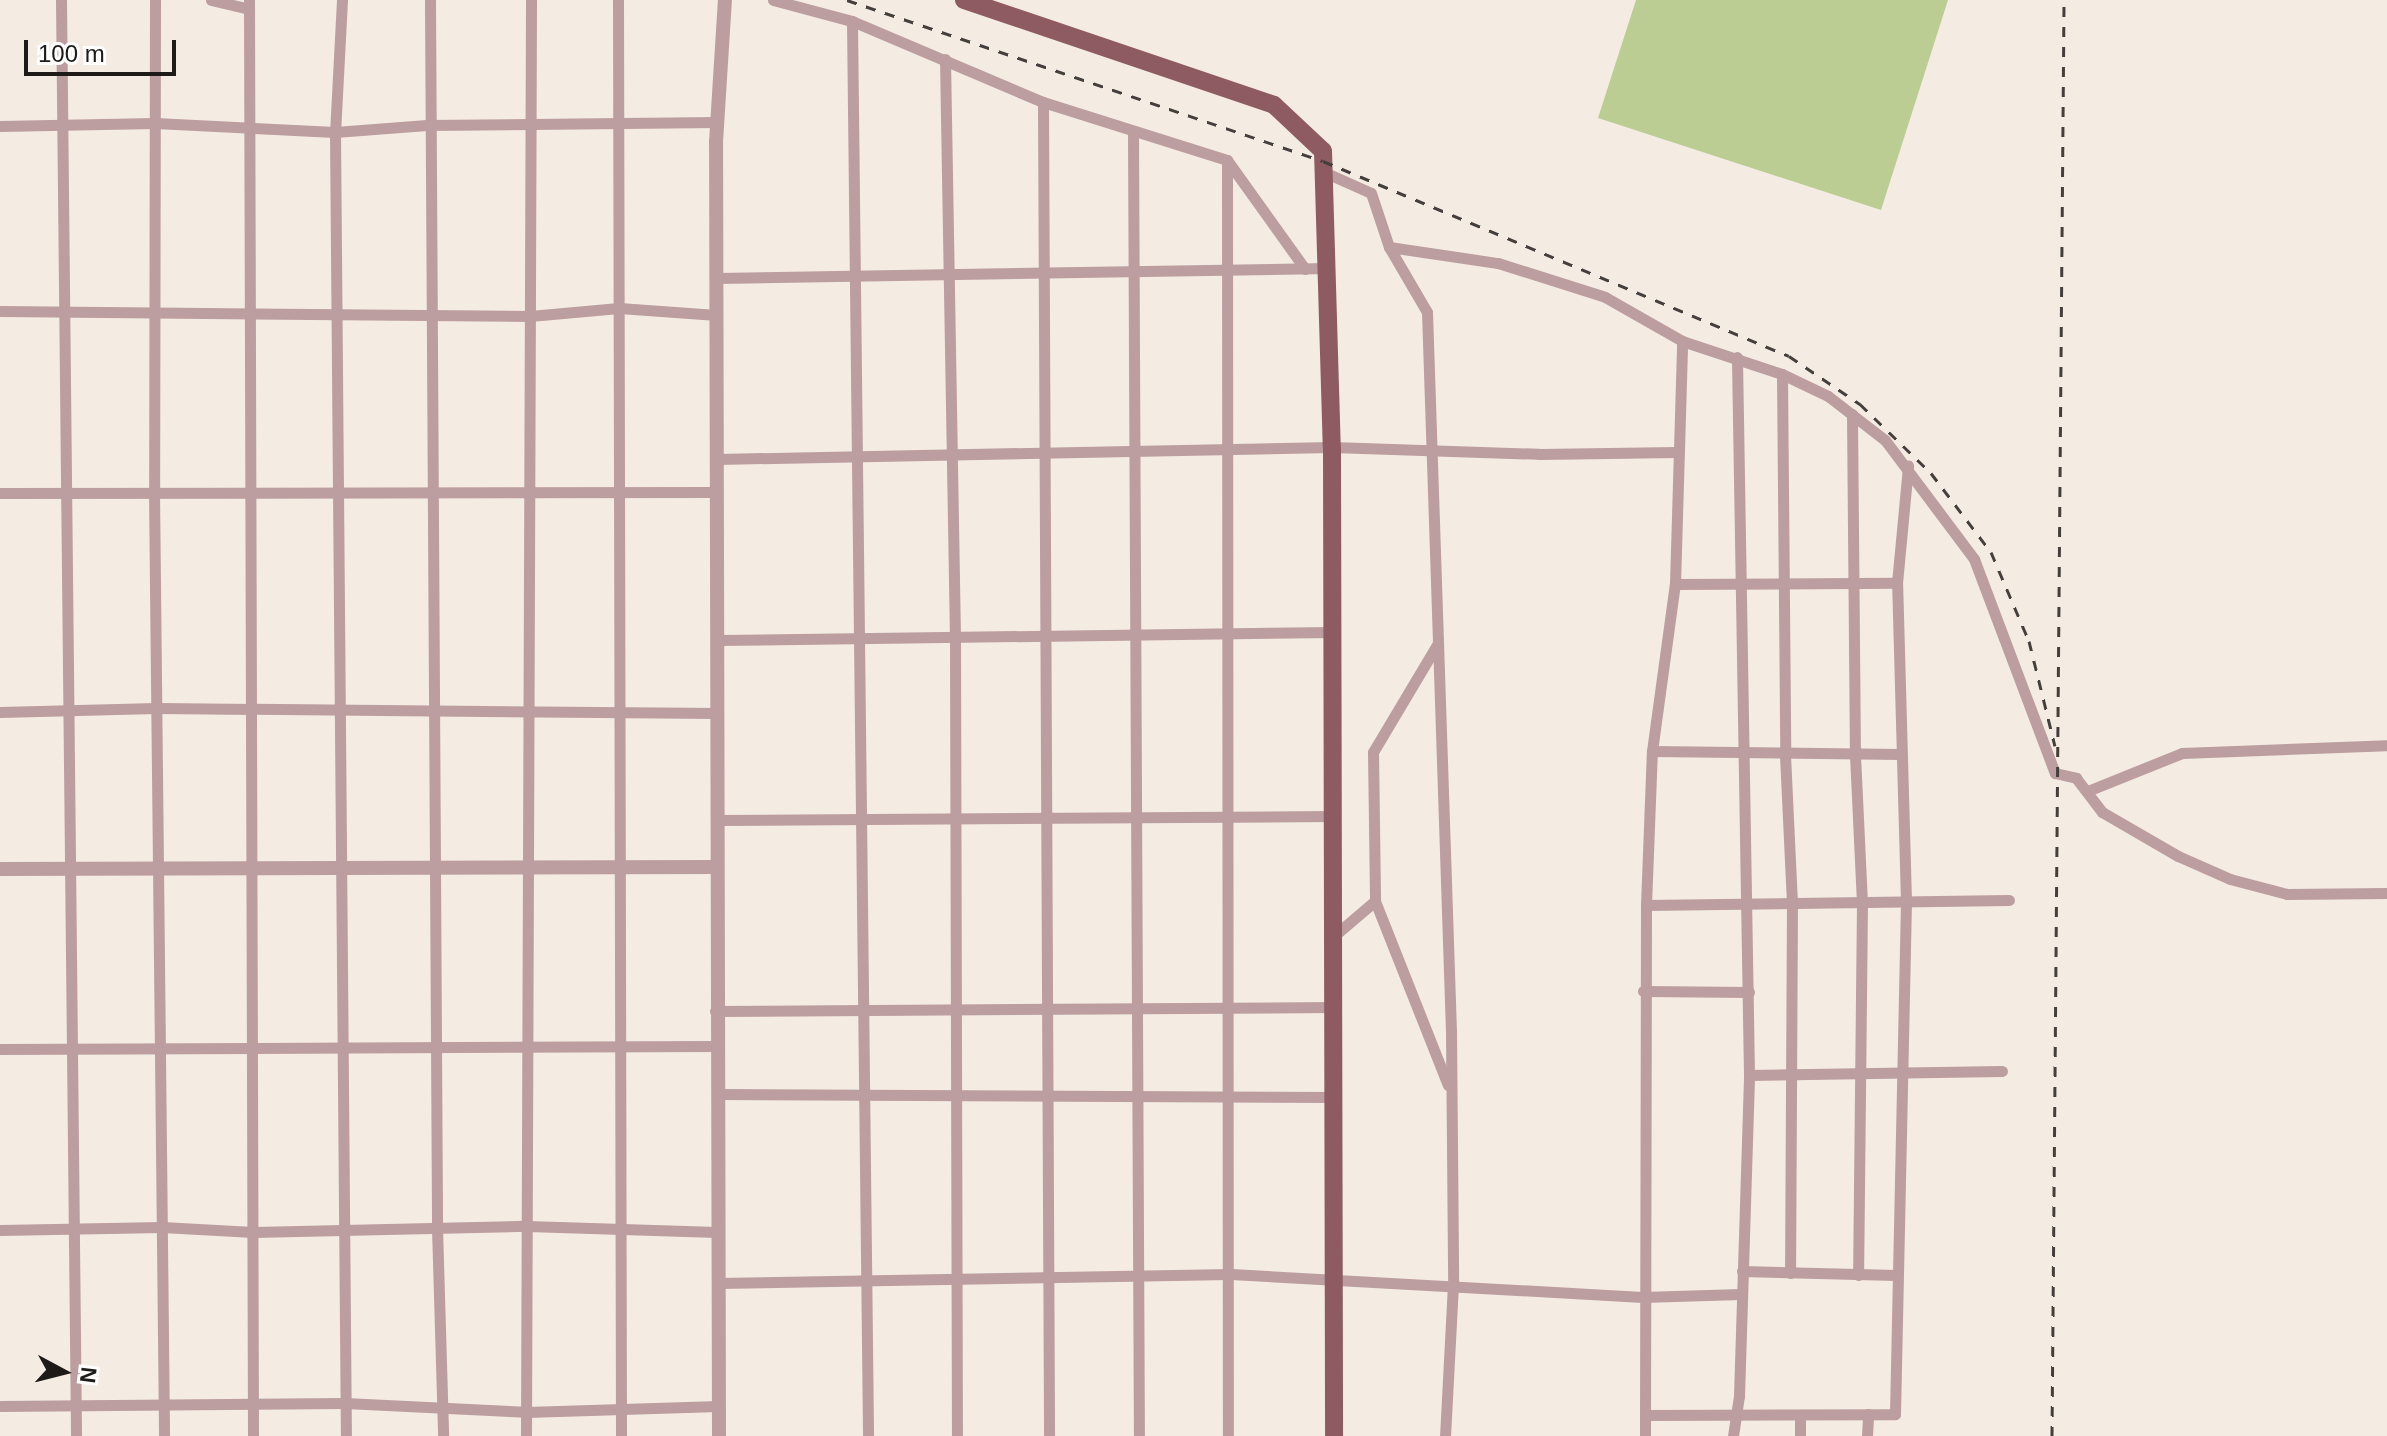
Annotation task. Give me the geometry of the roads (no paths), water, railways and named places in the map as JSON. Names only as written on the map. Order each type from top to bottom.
[{"type":"main road","points":[[964,0],[1274,105],[1323,151],[1330,268],[1332,447],[1337,1279],[1334,1436]]},
{"type":"street","points":[[61,0],[76,1436]]},
{"type":"street","points":[[155,0],[154,491],[164,1436]]},
{"type":"street","points":[[211,0],[249,5],[253,1436]]},
{"type":"street","points":[[342,0],[335,132],[346,1436]]},
{"type":"street","points":[[430,0],[427,125],[436,313],[431,494],[435,1047],[443,1436]]},
{"type":"street","points":[[526,1436],[531,0]]},
{"type":"street","points":[[618,0],[621,1436]]},
{"type":"street","points":[[719,1436],[715,1011],[718,820],[717,122],[725,0]]},
{"type":"street","points":[[773,0],[852,21],[1043,102],[1133,133],[1227,160],[1305,269]]},
{"type":"street","points":[[852,21],[852,273],[860,456],[865,819],[863,1010],[868,1436]]},
{"type":"street","points":[[945,59],[955,637],[957,1436]]},
{"type":"street","points":[[1043,102],[1051,1277],[1049,1436]]},
{"type":"street","points":[[0,126],[155,123],[335,132],[427,125],[619,120],[717,122]]},
{"type":"street","points":[[1133,133],[1132,270],[1139,634],[1136,1096],[1139,1436]]},
{"type":"street","points":[[1227,160],[1231,1097],[1228,1436]]},
{"type":"street","points":[[1324,172],[1371,193],[1389,247],[1427,312],[1434,451],[1451,1093],[1453,1284],[1445,1436]]},
{"type":"street","points":[[1389,247],[1498,263],[1605,297],[1682,341],[1782,374],[1852,414],[1908,466],[1974,559],[2055,773],[2076,778],[2090,790],[2102,812],[2178,856],[2230,879],[2287,894],[2387,893]]},
{"type":"street","points":[[717,278],[852,273],[1330,268]]},
{"type":"street","points":[[0,311],[154,316],[436,313],[530,316],[619,308],[717,315]]},
{"type":"street","points":[[1645,1436],[1643,991],[1652,751],[1675,584],[1682,341]]},
{"type":"street","points":[[1733,1436],[1733,1416],[1739,1396],[1749,1075],[1748,903],[1741,754],[1737,357]]},
{"type":"street","points":[[1782,374],[1785,755],[1792,903],[1790,1273]]},
{"type":"street","points":[[1852,414],[1855,755],[1862,902],[1863,1073],[1858,1275]]},
{"type":"street","points":[[717,459],[1332,447],[1434,451],[1677,452]]},
{"type":"street","points":[[1645,1415],[1895,1414],[1896,1275],[1906,1073],[1906,901],[1897,583],[1908,466]]},
{"type":"street","points":[[0,493],[250,490],[338,496],[529,496],[717,492]]},
{"type":"street","points":[[1675,584],[1897,583]]},
{"type":"street","points":[[717,640],[1333,632]]},
{"type":"street","points":[[1439,640],[1373,752],[1375,901],[1451,1093]]},
{"type":"street","points":[[0,712],[156,708],[433,713],[717,713]]},
{"type":"street","points":[[2090,790],[2182,753],[2387,745]]},
{"type":"street","points":[[1652,751],[1900,754]]},
{"type":"street","points":[[718,820],[1334,816]]},
{"type":"street","points":[[0,869],[717,867]]},
{"type":"street","points":[[1646,905],[2009,900]]},
{"type":"street","points":[[1335,935],[1375,901]]},
{"type":"street","points":[[1643,991],[1749,992]]},
{"type":"street","points":[[715,1011],[1336,1007]]},
{"type":"street","points":[[0,1049],[716,1046]]},
{"type":"street","points":[[1749,1075],[2002,1071]]},
{"type":"street","points":[[717,1094],[1336,1097]]},
{"type":"street","points":[[0,1230],[162,1227],[253,1232],[527,1226],[717,1232]]},
{"type":"street","points":[[1742,1271],[1896,1275]]},
{"type":"street","points":[[717,1283],[1231,1274],[1453,1284],[1642,1297],[1741,1294]]},
{"type":"street","points":[[0,1406],[345,1403],[526,1412],[719,1406]]},
{"type":"street","points":[[1867,1436],[1868,1414]]},
{"type":"street","points":[[1800,1415],[1800,1436]]},
{"type":"railway","points":[[847,0],[1323,161],[1789,356],[1860,404],[1931,473],[1991,552],[2029,641],[2055,746]]},
{"type":"railway","points":[[2052,1436],[2064,0]]}]
